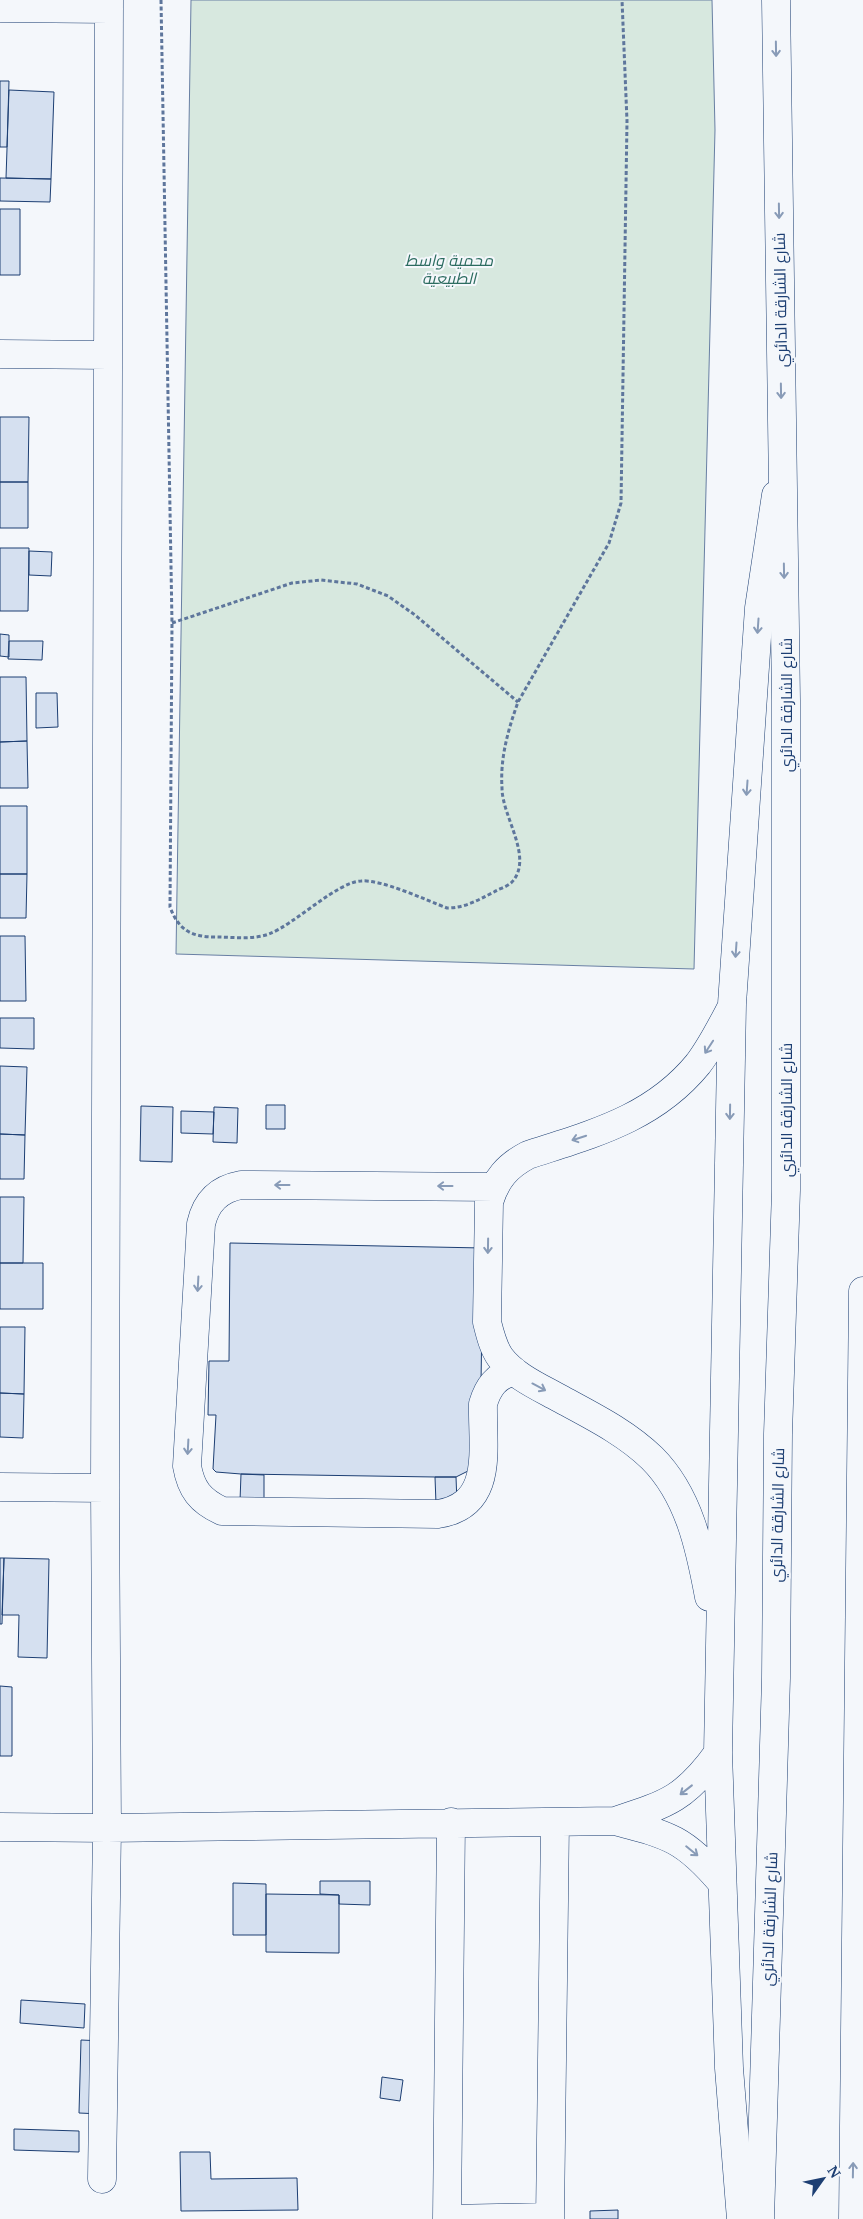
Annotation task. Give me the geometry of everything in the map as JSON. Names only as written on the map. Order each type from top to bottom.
[{"type":"main road","name":"شارع الشارقة الدائري","points":[[760,2219],[776,1678],[778,1434],[786,1190],[786,700],[776,0]]},
{"type":"main road","points":[[0,8],[109,4],[107,1828],[102,2179]]},
{"type":"main road","points":[[0,354],[108,356]]},
{"type":"main road","points":[[741,2219],[730,2077],[718,1753],[732,1004],[759,608],[782,456]]},
{"type":"main road","points":[[720,1654],[696,1535],[685,1508],[671,1483],[653,1460],[631,1440],[609,1425],[514,1371],[500,1358],[491,1341],[487,1322],[489,1202],[494,1187],[502,1173],[514,1162],[528,1154],[621,1123],[650,1108],[676,1088],[698,1063],[732,1004]]},
{"type":"main road","points":[[494,1187],[241,1185],[230,1187],[219,1193],[204,1212],[201,1224],[187,1466],[190,1481],[196,1495],[208,1505],[222,1511],[438,1514],[451,1512],[464,1506],[480,1484],[483,1404],[486,1395],[497,1380],[504,1374],[514,1371]]},
{"type":"main road","points":[[853,2219],[863,1291]]},
{"type":"main road","points":[[0,1486],[106,1488]]},
{"type":"main road","points":[[615,1821],[662,1805],[678,1796],[693,1784],[718,1753]]},
{"type":"main road","points":[[0,1828],[615,1821],[650,1830],[681,1843],[700,1858],[722,1883]]},
{"type":"main road","points":[[451,1822],[447,2219],[550,2218],[555,1822]]},
{"type":"path","points":[[161,0],[172,623],[170,907],[174,920],[186,931],[200,937],[254,937],[268,934],[350,883],[360,881],[380,884],[447,908],[459,908],[510,884],[517,874],[520,864],[501,790],[503,758],[510,724],[518,702],[609,543],[617,523],[621,503],[627,121],[622,0]]},
{"type":"path","points":[[172,623],[292,583],[321,580],[357,584],[388,596],[415,615],[518,702]]},
{"type":"green space","name":"محمية واسط الطبيعية","points":[[191,0],[712,0],[715,130],[694,969],[176,954]]},
{"type":"building","points":[[0,81],[9,81],[7,147],[0,147]]},
{"type":"building","points":[[9,90],[54,92],[51,179],[6,178]]},
{"type":"building","points":[[0,178],[51,179],[50,202],[0,201]]},
{"type":"building","points":[[0,209],[20,209],[20,275],[0,275]]},
{"type":"building","points":[[0,417],[29,417],[28,482],[0,482]]},
{"type":"building","points":[[0,482],[28,482],[28,528],[0,528]]},
{"type":"building","points":[[0,548],[29,548],[28,611],[0,611]]},
{"type":"building","points":[[29,551],[52,552],[51,576],[29,575]]},
{"type":"building","points":[[0,634],[9,635],[9,657],[0,656]]},
{"type":"building","points":[[9,641],[43,641],[42,660],[8,659]]},
{"type":"building","points":[[0,677],[26,677],[27,741],[0,742]]},
{"type":"building","points":[[36,693],[57,693],[58,727],[36,728]]},
{"type":"building","points":[[27,741],[28,788],[0,788],[0,742]]},
{"type":"building","points":[[0,806],[27,806],[27,874],[0,874]]},
{"type":"building","points":[[0,874],[27,874],[26,918],[0,918]]},
{"type":"building","points":[[0,936],[25,936],[26,1001],[0,1001]]},
{"type":"building","points":[[0,1018],[34,1018],[34,1049],[0,1048]]},
{"type":"building","points":[[0,1066],[27,1067],[25,1135],[0,1134]]},
{"type":"building","points":[[266,1105],[285,1105],[285,1129],[266,1129]]},
{"type":"building","points":[[141,1106],[173,1107],[172,1162],[140,1161]]},
{"type":"building","points":[[214,1107],[238,1108],[237,1143],[213,1142]]},
{"type":"building","points":[[181,1111],[214,1112],[213,1134],[181,1133]]},
{"type":"building","points":[[0,1134],[25,1135],[24,1179],[0,1179]]},
{"type":"building","points":[[0,1197],[24,1197],[23,1263],[0,1263]]},
{"type":"building","points":[[230,1243],[483,1248],[480,1452],[470,1470],[456,1477],[216,1472],[213,1469],[216,1415],[208,1415],[209,1361],[229,1361]]},
{"type":"building","points":[[0,1263],[43,1263],[43,1309],[0,1309]]},
{"type":"building","points":[[0,1327],[25,1327],[24,1394],[0,1393]]},
{"type":"building","points":[[0,1393],[24,1394],[23,1438],[0,1437]]},
{"type":"building","points":[[241,1474],[264,1475],[264,1501],[240,1501]]},
{"type":"building","points":[[435,1477],[456,1477],[457,1503],[436,1504]]},
{"type":"building","points":[[0,1558],[4,1558],[2,1624],[0,1624]]},
{"type":"building","points":[[4,1558],[49,1559],[47,1658],[18,1657],[19,1615],[2,1615]]},
{"type":"building","points":[[0,1686],[12,1687],[12,1756],[0,1756]]},
{"type":"building","points":[[320,1881],[370,1881],[370,1905],[339,1904],[339,1895],[320,1894]]},
{"type":"building","points":[[233,1883],[266,1884],[266,1935],[233,1935]]},
{"type":"building","points":[[266,1894],[339,1895],[339,1953],[266,1952]]},
{"type":"building","points":[[21,2000],[85,2004],[84,2028],[20,2023]]},
{"type":"building","points":[[81,2040],[103,2041],[101,2114],[79,2113]]},
{"type":"building","points":[[382,2077],[403,2080],[400,2101],[380,2098]]},
{"type":"building","points":[[14,2129],[79,2131],[79,2152],[14,2150]]},
{"type":"building","points":[[180,2152],[210,2152],[211,2179],[297,2178],[298,2210],[181,2211]]},
{"type":"building","points":[[618,2210],[618,2219],[590,2219],[590,2211]]}]
